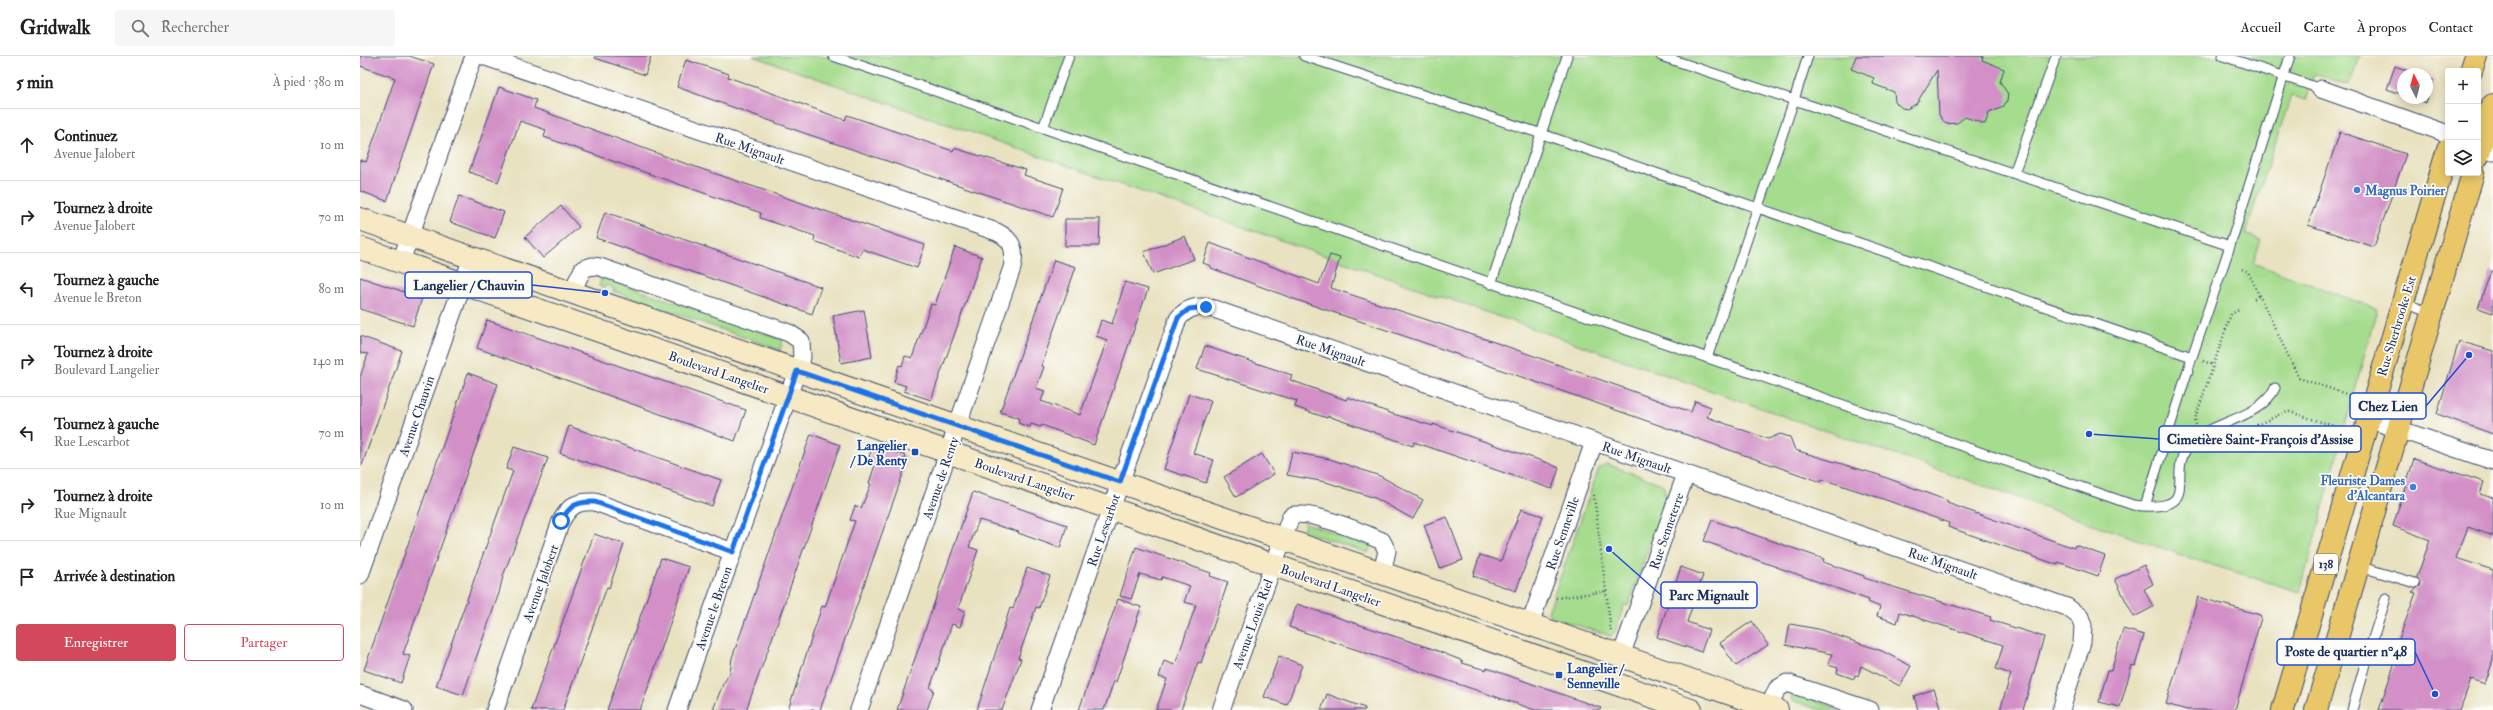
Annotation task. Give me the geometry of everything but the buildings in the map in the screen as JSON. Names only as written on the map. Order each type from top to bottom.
[{"type":"main road","points":[[2472,68],[2476,56]]},
{"type":"main road","points":[[2482,150],[2493,105]]},
{"type":"main road","name":"Rue Sherbrooke Est","points":[[2283,710],[2445,159]]},
{"type":"main road","name":"138","points":[[2316,710],[2472,176]]},
{"type":"main road","name":"Boulevard Langelier","points":[[360,219],[570,293],[1530,624],[1617,647],[1773,709]]},
{"type":"main road","name":"Boulevard Langelier","points":[[360,248],[1691,710]]},
{"type":"street","points":[[401,261],[474,56]]},
{"type":"street","name":"Rue Mignault","points":[[483,56],[997,232],[1009,240],[1013,245]]},
{"type":"street","points":[[2321,89],[2445,133]]},
{"type":"street","name":"Avenue de Renty","points":[[859,710],[1012,268],[1015,251],[1013,245]]},
{"type":"street","name":"Avenue Chauvin","points":[[360,575],[472,258]]},
{"type":"street","points":[[570,293],[582,269],[592,266],[600,267],[796,336],[803,348],[797,371]]},
{"type":"street","name":"Rue Mignault","points":[[1189,309],[1198,306],[1214,309],[2058,603],[2075,611],[2083,626],[2082,642],[2061,710]]},
{"type":"street","name":"Rue Lescarbot","points":[[1040,710],[1178,318],[1189,309]]},
{"type":"street","name":"Avenue le Breton","points":[[677,710],[797,371]]},
{"type":"street","points":[[2368,419],[2493,461]]},
{"type":"street","name":"Rue Senneville","points":[[1530,624],[1594,442]]},
{"type":"street","name":"Rue Senneterre","points":[[1617,647],[1686,474]]},
{"type":"street","name":"Avenue Jalobert","points":[[495,710],[561,521],[573,504],[583,501],[595,502],[733,552]]},
{"type":"street","name":"Avenue Louis Riel","points":[[1221,710],[1287,522],[1296,514],[1326,521],[1382,541],[1387,551],[1382,572]]},
{"type":"street","points":[[1773,709],[1777,689],[1787,683],[1870,710]]},
{"type":"street","points":[[360,694],[404,710]]},
{"type":"lane","points":[[832,56],[2121,502],[2145,506],[2170,504],[2176,500],[2179,492],[2180,466],[2191,443],[2256,408],[2271,395],[2274,388]]},
{"type":"lane","points":[[1043,128],[1069,56]]},
{"type":"lane","points":[[1304,56],[1542,134],[2192,357]]},
{"type":"lane","points":[[1491,284],[1567,56]]},
{"type":"lane","points":[[1661,56],[2230,246]]},
{"type":"lane","points":[[1707,358],[1808,56]]},
{"type":"lane","points":[[2014,173],[2056,56]]},
{"type":"lane","points":[[2223,56],[2321,89]]},
{"type":"lane","points":[[2145,506],[2290,56]]},
{"type":"lane","points":[[2403,303],[2432,313]]},
{"type":"lane","points":[[2358,566],[2415,583]]},
{"type":"lane","points":[[2352,710],[2386,598]]},
{"type":"lane","points":[[2334,648],[2367,657]]},
{"type":"path","points":[[2242,269],[2248,272],[2299,378],[2360,398]]},
{"type":"path","points":[[2254,299],[2259,296]]},
{"type":"path","points":[[2197,427],[2195,419],[2231,314],[2239,310]]},
{"type":"path","points":[[2203,361],[2214,365]]},
{"type":"path","points":[[2205,444],[2210,446],[2215,445],[2287,411],[2349,431]]},
{"type":"path","points":[[1593,490],[1607,591],[1617,647]]},
{"type":"path","points":[[1550,599],[1607,591]]},
{"type":"green space","points":[[753,56],[2360,56],[2349,85],[2314,74],[2306,100],[2291,96],[2245,234],[2261,240],[2253,263],[2377,309],[2300,592],[2193,559]]},
{"type":"green space","points":[[602,277],[783,340],[780,350],[613,291],[614,288],[606,285],[604,288],[599,286]]},
{"type":"green space","points":[[1607,464],[1662,484],[1665,490],[1663,493],[1667,494],[1628,606],[1624,605],[1615,632],[1611,636],[1551,617],[1548,612],[1599,468]]},
{"type":"green space","points":[[1305,523],[1371,545],[1368,553],[1303,531]]},
{"type":"green space","points":[[1793,693],[1842,710],[1820,710],[1791,700]]},
{"type":"place","name":"Magnus Poirier","points":[[2357,190]]},
{"type":"place","name":"Langelier / Chauvin","points":[[605,293]]},
{"type":"place","name":"Chez Lien","points":[[2469,355]]},
{"type":"place","name":"Cimetière Saint-François d'Assise","points":[[2089,434]]},
{"type":"place","name":"Langelier / De Renty","points":[[915,452]]},
{"type":"place","name":"Fleuriste Dames d'Alcantara","points":[[2413,487]]},
{"type":"place","name":"Parc Mignault","points":[[1609,549]]},
{"type":"place","name":"Langelier / Senneville","points":[[1559,675]]},
{"type":"place","name":"Poste de quartier n°48","points":[[2435,694]]},
{"type":"route","points":[[561,521],[573,504],[583,501],[595,502],[733,552],[797,371],[1120,482],[1178,318],[1183,312],[1189,309],[1198,306],[1206,307]]}]
